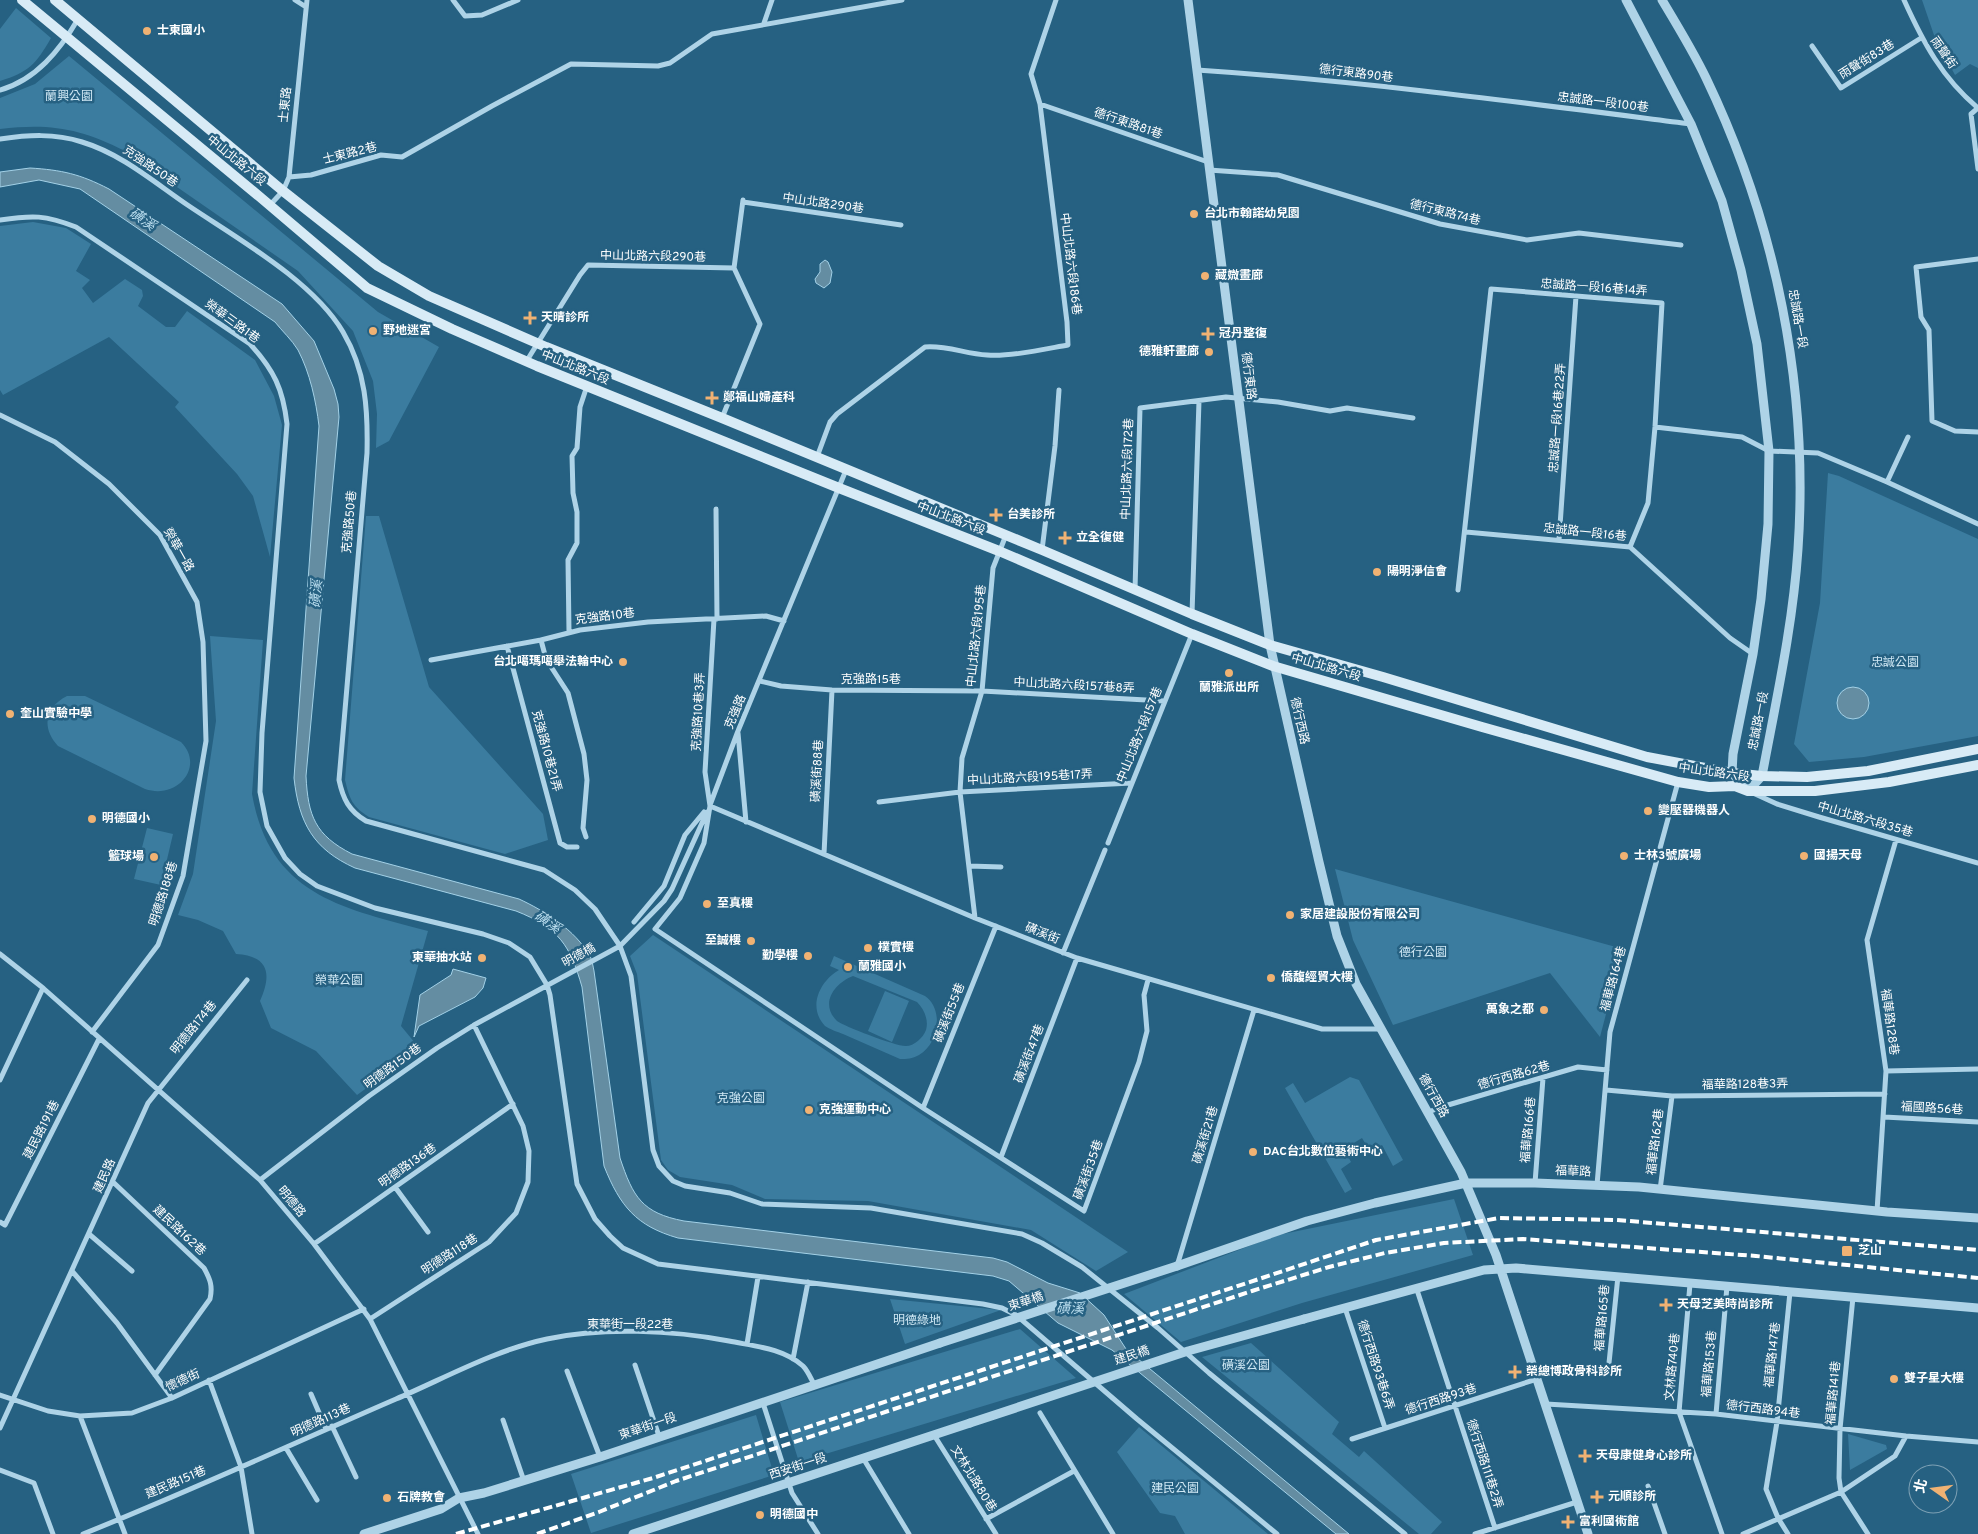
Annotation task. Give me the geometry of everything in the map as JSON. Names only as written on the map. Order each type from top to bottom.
[{"type":"main road","name":"中山北路六段","points":[[22,0],[270,205],[367,288],[526,362],[999,551],[1192,634],[1273,666],[1678,782],[1709,787],[1734,786],[1748,791],[1815,791],[1889,782],[1978,765]]},
{"type":"main road","name":"中山北路六段","points":[[54,0],[283,191],[378,266],[429,296],[537,343],[1270,645],[1383,677],[1647,757],[1732,773],[1806,777],[1868,771],[1978,748]]},
{"type":"street","points":[[295,0],[306,7]]},
{"type":"street","name":"士東路","points":[[270,205],[283,191],[289,177],[307,0]]},
{"type":"street","points":[[453,0],[465,16],[482,15],[518,0]]},
{"type":"street","points":[[764,23],[772,0]]},
{"type":"street","name":"士東路2巷","points":[[289,177],[311,175],[381,155],[402,157],[571,64],[658,66],[670,63],[712,34],[764,23],[902,0]]},
{"type":"street","name":"中山北路六段186巷","points":[[817,457],[830,422],[837,414],[925,347],[936,346],[994,355],[1068,345],[1067,322],[1040,104],[1031,74],[1056,0]]},
{"type":"street","name":"德行東路","points":[[1188,0],[1273,666]]},
{"type":"street","name":"忠誠路一段","points":[[1626,0],[1691,124],[1722,201],[1741,270],[1757,344],[1769,451],[1768,524],[1761,599],[1753,654],[1733,754],[1732,773]]},
{"type":"street","name":"忠誠路一段","points":[[1662,0],[1709,86],[1737,150],[1763,225],[1777,281],[1790,350],[1801,453],[1798,548],[1785,654],[1762,776]]},
{"type":"street","name":"雨聲街","points":[[1904,0],[1921,38],[1936,62],[1954,85],[1978,108]]},
{"type":"street","points":[[0,90],[29,77],[52,58],[78,20]]},
{"type":"street","name":"雨聲街83巷","points":[[1812,46],[1841,88],[1921,38]]},
{"type":"street","name":"德行東路90巷","points":[[1197,70],[1288,76],[1513,102]]},
{"type":"street","name":"忠誠路一段100巷","points":[[1513,102],[1691,124]]},
{"type":"street","name":"德行東路81巷","points":[[1040,104],[1209,166]]},
{"type":"street","points":[[1978,108],[1971,114],[1978,169]]},
{"type":"street","name":"克強路50巷","points":[[0,139],[47,135],[83,142],[113,154],[247,245],[296,281],[324,306],[343,333],[356,361],[365,390],[368,420],[367,453],[339,780],[342,794],[354,814],[366,821],[544,870],[575,890],[595,909],[620,946],[631,976],[654,1150],[659,1166],[673,1182],[685,1186],[730,1193],[762,1204],[871,1208],[1022,1234],[1042,1243],[1082,1268],[1158,1328],[1209,1373],[1405,1534]]},
{"type":"street","name":"德行東路74巷","points":[[1209,166],[1278,174],[1440,224],[1489,234],[1527,240],[1579,233],[1681,245]]},
{"type":"street","name":"中山北路290巷","points":[[734,268],[743,201],[901,225]]},
{"type":"street","name":"榮華三路1巷","points":[[0,220],[35,216],[51,217],[76,227],[250,344],[266,362],[280,386],[285,403],[287,424],[262,733],[260,792],[267,826],[285,858],[300,874],[328,892],[375,908],[484,934],[509,943],[530,957],[547,985]]},
{"type":"street","points":[[1978,259],[1916,267],[1921,317],[1929,330],[1932,421],[1955,431],[1978,432]]},
{"type":"street","name":"中山北路六段290巷","points":[[526,362],[588,265],[734,268]]},
{"type":"street","points":[[722,418],[760,324],[734,268]]},
{"type":"street","name":"忠誠路一段16巷14弄","points":[[1466,532],[1491,289],[1662,303],[1655,427],[1648,503],[1630,547]]},
{"type":"street","name":"忠誠路一段16巷22弄","points":[[1559,540],[1576,296]]},
{"type":"street","points":[[569,632],[568,560],[577,543],[577,512],[573,493],[572,456],[577,448],[580,407],[587,386]]},
{"type":"street","points":[[1042,550],[1055,446],[1059,390]]},
{"type":"street","points":[[1192,614],[1199,401],[1226,397],[1278,402],[1330,411],[1347,408],[1413,418]]},
{"type":"street","name":"中山北路六段172巷","points":[[1135,591],[1140,408],[1199,401]]},
{"type":"street","name":"榮華一路","points":[[0,415],[56,442],[110,484],[160,535],[197,602],[203,642],[206,741]]},
{"type":"street","points":[[1655,427],[1742,437],[1769,451],[1818,453],[1978,524]]},
{"type":"street","points":[[1887,482],[1908,437]]},
{"type":"street","name":"克強路","points":[[620,946],[664,901],[672,889],[710,806],[738,731],[846,470]]},
{"type":"street","name":"克強路10巷3弄","points":[[710,806],[705,772],[715,619],[716,509]]},
{"type":"street","points":[[1458,590],[1466,532]]},
{"type":"street","name":"忠誠路一段16巷","points":[[1466,532],[1630,547],[1730,638],[1753,654]]},
{"type":"street","name":"中山北路六段195巷","points":[[975,918],[960,792],[962,758],[982,690],[993,568],[1006,535]]},
{"type":"street","name":"克強路10巷","points":[[431,660],[541,640],[569,632],[648,622],[766,616],[784,621]]},
{"type":"street","name":"中山北路六段157巷","points":[[1108,844],[1192,634]]},
{"type":"street","points":[[541,640],[546,659],[568,693],[584,754],[587,780],[583,828],[586,838]]},
{"type":"street","name":"克強路10巷21弄","points":[[507,646],[560,844],[567,847],[577,847]]},
{"type":"street","name":"德行西路","points":[[1273,666],[1337,936],[1356,984],[1466,1183],[1502,1269],[1588,1534]]},
{"type":"street","name":"克強路15巷","points":[[760,681],[781,686],[832,690],[982,690]]},
{"type":"street","name":"磺溪街88巷","points":[[824,854],[832,690]]},
{"type":"street","name":"中山北路六段157巷8弄","points":[[982,690],[1164,701]]},
{"type":"street","points":[[738,731],[746,822]]},
{"type":"street","name":"明德路188巷","points":[[92,1032],[158,945],[170,915],[183,876],[206,741]]},
{"type":"street","points":[[1732,773],[1748,791],[1762,776]]},
{"type":"street","name":"福華路164巷","points":[[1597,1186],[1610,1032],[1678,782]]},
{"type":"street","name":"中山北路六段195巷17弄","points":[[879,802],[960,792],[1131,783]]},
{"type":"street","name":"中山北路六段35巷","points":[[1748,791],[1777,804],[1978,863]]},
{"type":"street","points":[[634,922],[664,886],[685,835],[710,806]]},
{"type":"street","name":"磺溪街","points":[[710,806],[975,918],[1077,958],[1322,1029],[1382,1029]]},
{"type":"street","name":"磺溪街35巷","points":[[710,806],[704,843],[680,898],[655,930],[923,1108],[1084,1211],[1139,1062],[1147,1031],[1144,995],[1148,980]]},
{"type":"street","name":"福華路128巷","points":[[1876,1211],[1886,1071],[1867,940],[1896,840]]},
{"type":"street","points":[[1063,952],[1105,850]]},
{"type":"street","points":[[969,866],[1001,867]]},
{"type":"street","name":"磺溪街55巷","points":[[923,1108],[996,926]]},
{"type":"street","name":"明德橋","points":[[547,985],[620,946]]},
{"type":"street","name":"明德路","points":[[0,954],[43,988],[260,1180],[314,1244],[370,1319],[478,1534]]},
{"type":"street","name":"磺溪街47巷","points":[[1001,1157],[1077,958]]},
{"type":"street","name":"明德路174巷","points":[[158,1090],[247,980]]},
{"type":"street","points":[[547,985],[578,1184],[595,1219],[623,1248],[658,1264],[983,1304],[1002,1308],[1016,1315],[1137,1419],[1277,1534]]},
{"type":"street","name":"明德路150巷","points":[[260,1180],[414,1064],[474,1025],[547,985]]},
{"type":"street","points":[[0,1080],[43,988]]},
{"type":"street","name":"磺溪街21巷","points":[[1177,1266],[1254,1010]]},
{"type":"street","name":"明德路118巷","points":[[370,1319],[489,1242],[516,1213],[528,1182],[529,1151],[523,1126],[474,1025]]},
{"type":"street","name":"建民路191巷","points":[[0,1222],[5,1225],[99,1038]]},
{"type":"street","name":"德行西路62巷","points":[[1428,1112],[1578,1067],[1607,1070]]},
{"type":"street","points":[[1886,1071],[1978,1069]]},
{"type":"street","name":"福華路166巷","points":[[1535,1183],[1543,1078]]},
{"type":"street","name":"建民路","points":[[0,1428],[11,1400],[148,1103],[158,1090]]},
{"type":"street","name":"福華路128巷3弄","points":[[1606,1090],[1672,1096],[1885,1094]]},
{"type":"street","name":"福華路162巷","points":[[1660,1190],[1672,1096]]},
{"type":"street","name":"明德路136巷","points":[[314,1244],[513,1104]]},
{"type":"street","name":"福國路56巷","points":[[1884,1117],[1978,1122]]},
{"type":"street","name":"建民路162巷","points":[[112,1182],[204,1268],[211,1281],[212,1291],[210,1299],[155,1375]]},
{"type":"street","name":"福華路","points":[[1177,1266],[1307,1221],[1375,1203],[1466,1183],[1535,1183],[1660,1190],[1876,1211],[1978,1218]]},
{"type":"street","points":[[395,1188],[428,1232]]},
{"type":"street","points":[[89,1234],[132,1271]]},
{"type":"street","name":"東華橋","points":[[940,1343],[1177,1266]]},
{"type":"street","points":[[1345,1308],[1417,1290],[1484,1270],[1516,1268],[1978,1308]]},
{"type":"street","points":[[72,1271],[117,1323],[172,1398]]},
{"type":"street","name":"福華路165巷","points":[[1609,1363],[1618,1276]]},
{"type":"street","points":[[747,1344],[758,1277]]},
{"type":"street","points":[[794,1359],[808,1282]]},
{"type":"street","name":"文林路740巷","points":[[1690,1284],[1678,1412],[1722,1534]]},
{"type":"street","name":"福華路153巷","points":[[1716,1414],[1727,1286]]},
{"type":"street","name":"德行西路111巷2弄","points":[[1417,1290],[1495,1528]]},
{"type":"street","name":"福華路147巷","points":[[1788,1534],[1778,1518],[1766,1489],[1776,1422],[1790,1292]]},
{"type":"street","name":"福華路141巷","points":[[1841,1492],[1839,1478],[1840,1429],[1853,1297]]},
{"type":"street","name":"建民橋","points":[[970,1423],[1188,1351],[1345,1308]]},
{"type":"street","name":"德行西路93巷6弄","points":[[1345,1308],[1385,1428]]},
{"type":"street","name":"懷德街","points":[[0,1395],[48,1411],[80,1416],[132,1413],[172,1398],[364,1309]]},
{"type":"street","name":"東華街一段22巷","points":[[408,1394],[505,1351],[547,1339],[597,1332],[710,1337],[771,1349],[794,1359],[804,1367],[816,1386]]},
{"type":"street","name":"東華街一段","points":[[364,1534],[441,1509],[459,1498],[484,1493],[600,1457],[940,1343]]},
{"type":"street","points":[[635,1365],[659,1436]]},
{"type":"street","points":[[567,1371],[600,1457]]},
{"type":"street","points":[[209,1380],[241,1467],[252,1534]]},
{"type":"street","name":"德行西路93巷","points":[[1352,1439],[1537,1380]]},
{"type":"street","points":[[311,1394],[356,1477]]},
{"type":"street","name":"明德路113巷","points":[[241,1467],[408,1394]]},
{"type":"street","points":[[764,1403],[792,1493],[818,1534]]},
{"type":"street","name":"德行西路94巷","points":[[1546,1404],[1716,1414],[1840,1429],[1978,1442]]},
{"type":"street","points":[[1040,1413],[1113,1534]]},
{"type":"street","points":[[80,1416],[125,1534]]},
{"type":"street","points":[[502,1420],[524,1481]]},
{"type":"street","name":"西安街一段","points":[[633,1534],[970,1423]]},
{"type":"street","name":"文林北路80巷","points":[[934,1435],[996,1534]]},
{"type":"street","points":[[1742,1534],[1841,1492],[1895,1456],[1906,1436]]},
{"type":"street","points":[[286,1448],[317,1500]]},
{"type":"street","points":[[864,1458],[908,1534]]},
{"type":"street","name":"建民路151巷","points":[[83,1534],[241,1467]]},
{"type":"street","points":[[0,1470],[34,1483],[53,1534]]},
{"type":"street","points":[[986,1519],[1074,1471]]},
{"type":"street","points":[[1648,1486],[1665,1534]]},
{"type":"street","points":[[1841,1492],[1868,1534]]},
{"type":"street","points":[[1475,1534],[1577,1502]]},
{"type":"green space","points":[[1922,0],[1978,0],[1978,68],[1970,64],[1955,75],[1935,38]]},
{"type":"green space","points":[[16,8],[51,38],[31,66],[18,74],[0,81],[0,29]]},
{"type":"green space","name":"蘭興公園","points":[[69,56],[378,312],[439,347],[389,441],[376,448],[377,414],[373,381],[353,331],[298,271],[125,151],[109,143],[79,132],[49,127],[0,129],[0,98],[35,84]]},
{"type":"green space","points":[[33,222],[66,228],[91,244],[76,271],[90,280],[82,288],[93,303],[125,279],[142,290],[143,296],[138,306],[166,327],[175,327],[187,311],[255,360],[274,396],[282,425],[270,557],[253,496],[237,474],[175,407],[179,402],[109,337],[3,395],[0,390],[0,226]]},
{"type":"green space","name":"忠誠公園","points":[[1828,473],[1839,476],[1978,539],[1978,736],[1864,757],[1809,762],[1794,744],[1820,603]]},
{"type":"green space","points":[[366,516],[379,516],[429,687],[543,814],[548,840],[505,854],[369,817],[352,802],[345,780]]},
{"type":"green space","name":"榮華公園","points":[[210,636],[263,640],[252,794],[261,828],[275,855],[293,876],[315,892],[367,914],[428,931],[401,1026],[420,1049],[357,1095],[316,1051],[271,1028],[260,1001],[266,983],[265,968],[261,963],[247,955],[236,954],[223,931],[198,920],[178,915],[193,874],[216,721]]},
{"type":"green space","points":[[67,696],[85,696],[181,742],[188,751],[190,761],[189,770],[184,779],[168,790],[145,789],[58,746],[49,732],[48,718],[54,706]]},
{"type":"green space","name":"籃球場","points":[[147,828],[173,834],[161,885],[134,879]]},
{"type":"green space","name":"德行公園","points":[[1335,869],[1623,949],[1600,1037],[1550,973],[1393,1025],[1353,940]]},
{"type":"green space","name":"克強公園","points":[[653,935],[1128,1252],[1096,1271],[1031,1230],[868,1201],[765,1199],[732,1185],[680,1177],[668,1170],[661,1160],[637,974],[630,956]]},
{"type":"green space","points":[[834,956],[925,996],[935,1009],[937,1017],[935,1035],[926,1050],[914,1057],[900,1059],[825,1026],[817,1011],[817,1003],[821,988],[839,970],[830,966]],"holes":[[[853,976],[917,1002],[925,1015],[927,1022],[926,1030],[918,1041],[906,1046],[882,1040],[841,1024],[832,1014],[829,1007],[829,1001],[835,989],[840,983]]]},
{"type":"green space","points":[[885,991],[909,1001],[892,1042],[868,1031]]},
{"type":"green space","points":[[1350,1077],[1359,1080],[1403,1160],[1393,1166],[1382,1145],[1370,1151],[1362,1138],[1344,1149],[1351,1162],[1341,1169],[1352,1189],[1345,1193],[1285,1088],[1293,1083],[1305,1103]]},
{"type":"green space","points":[[1454,1199],[1473,1255],[1302,1303],[1181,1342],[1124,1294],[1278,1235]]},
{"type":"green space","name":"明德綠地","points":[[890,1299],[1001,1310],[905,1344]]},
{"type":"green space","points":[[1020,1329],[1076,1378],[799,1462],[780,1402]]},
{"type":"green space","name":"磺溪公園","points":[[1251,1343],[1339,1422],[1332,1434],[1359,1457],[1364,1451],[1442,1522],[1431,1534],[1419,1534],[1202,1357]]},
{"type":"green space","points":[[756,1415],[774,1475],[591,1533],[571,1474]]},
{"type":"green space","name":"建民公園","points":[[1139,1427],[1268,1534],[1185,1534],[1175,1516],[1160,1513],[1117,1452]]},
{"type":"green space","points":[[1848,1434],[1886,1445],[1887,1449],[1850,1470]]},
{"type":"water","name":"磺溪","points":[[30,168],[71,174],[109,189],[282,304],[314,341],[334,389],[339,417],[306,776],[312,813],[322,832],[339,847],[352,854],[519,899],[559,922],[584,947],[591,958],[594,971],[620,1158],[630,1183],[641,1201],[658,1213],[684,1221],[993,1258],[1007,1262],[1048,1283],[1080,1293],[1104,1315],[1126,1349],[1349,1534],[1336,1534],[1112,1350],[1058,1323],[1009,1281],[993,1276],[678,1238],[651,1227],[631,1212],[616,1192],[604,1166],[582,987],[573,960],[561,940],[543,924],[516,911],[355,868],[328,852],[311,833],[304,821],[296,794],[294,778],[319,426],[312,387],[298,350],[275,322],[80,189],[39,180],[0,187],[0,172]]},
{"type":"water","points":[[825,260],[828,262],[832,272],[830,283],[824,288],[816,283],[815,279],[820,272],[820,264]]},
{"type":"water","points":[[1853,687],[1859,688],[1864,692],[1868,697],[1868,709],[1864,714],[1859,718],[1853,719],[1847,718],[1842,714],[1838,709],[1837,703],[1838,697],[1842,692],[1847,688]]},
{"type":"water","points":[[453,969],[486,978],[483,988],[475,997],[419,1026],[414,1037],[420,995],[451,975]]},
{"type":"railway","points":[[456,1534],[653,1478],[1376,1240],[1499,1218],[1617,1220],[1978,1250]]},
{"type":"railway","points":[[537,1534],[599,1512],[676,1481],[1252,1291],[1329,1267],[1385,1253],[1444,1243],[1523,1239],[1756,1256],[1978,1278]]},
{"type":"place","name":"士東國小","points":[[147,31]]},
{"type":"place","name":"台北市翰諾幼兒園","points":[[1194,214]]},
{"type":"place","name":"藏媺畫廊","points":[[1205,276]]},
{"type":"place","name":"天晴診所","points":[[530,318]]},
{"type":"place","name":"野地迷宮","points":[[373,331]]},
{"type":"place","name":"冠丹整復","points":[[1208,334]]},
{"type":"place","name":"德雅軒畫廊","points":[[1209,352]]},
{"type":"place","name":"鄭福山婦產科","points":[[712,398]]},
{"type":"place","name":"台美診所","points":[[996,515]]},
{"type":"place","name":"立全復健","points":[[1065,538]]},
{"type":"place","name":"陽明淨信會","points":[[1377,572]]},
{"type":"place","name":"台北噶瑪噶舉法輪中心","points":[[623,662]]},
{"type":"place","name":"蘭雅派出所","points":[[1229,673]]},
{"type":"place","name":"奎山實驗中學","points":[[10,714]]},
{"type":"place","name":"變壓器機器人","points":[[1648,811]]},
{"type":"place","name":"明德國小","points":[[92,819]]},
{"type":"place","name":"士林3號廣場","points":[[1624,856]]},
{"type":"place","name":"國揚天母","points":[[1804,856]]},
{"type":"place","name":"籃球場","points":[[154,857]]},
{"type":"place","name":"至真樓","points":[[707,904]]},
{"type":"place","name":"家居建設股份有限公司","points":[[1290,915]]},
{"type":"place","name":"至誠樓","points":[[751,941]]},
{"type":"place","name":"樸實樓","points":[[868,948]]},
{"type":"place","name":"勤學樓","points":[[808,956]]},
{"type":"place","name":"東華抽水站","points":[[482,958]]},
{"type":"place","name":"蘭雅國小","points":[[848,967]]},
{"type":"place","name":"僑馥經貿大樓","points":[[1271,978]]},
{"type":"place","name":"萬象之都","points":[[1544,1010]]},
{"type":"place","name":"克強運動中心","points":[[809,1110]]},
{"type":"place","name":"DAC台北數位藝術中心","points":[[1253,1152]]},
{"type":"place","name":"芝山","points":[[1847,1251]]},
{"type":"place","name":"天母芝美時尚診所","points":[[1666,1305]]},
{"type":"place","name":"榮總博政骨科診所","points":[[1515,1372]]},
{"type":"place","name":"雙子星大樓","points":[[1894,1379]]},
{"type":"place","name":"天母康健身心診所","points":[[1585,1456]]},
{"type":"place","name":"元順診所","points":[[1597,1497]]},
{"type":"place","name":"石牌教會","points":[[387,1498]]},
{"type":"place","name":"明德國中","points":[[760,1515]]},
{"type":"place","name":"富利國術館","points":[[1568,1522]]}]
